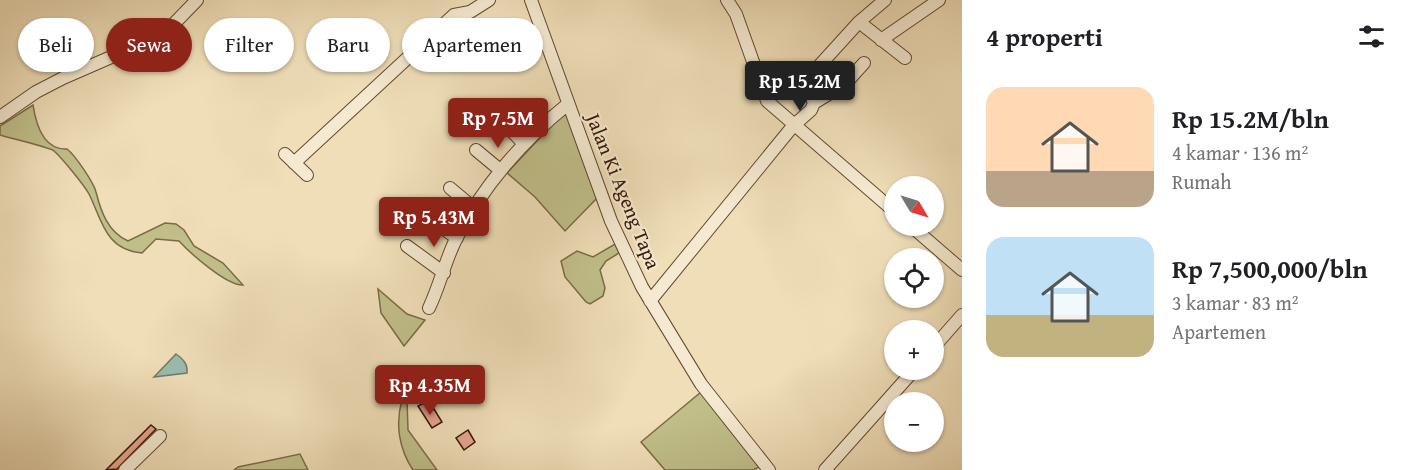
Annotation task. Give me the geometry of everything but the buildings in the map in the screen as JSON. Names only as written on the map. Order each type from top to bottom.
[{"type":"street","points":[[0,117],[36,92],[63,78],[164,34],[197,0]]},
{"type":"street","points":[[307,176],[290,158],[454,15],[470,12],[489,0]]},
{"type":"street","name":"Jalan Ki Ageng Tapa","points":[[531,0],[611,221],[650,301],[701,384],[769,470]]},
{"type":"street","points":[[727,0],[736,14],[767,101],[884,202]]},
{"type":"street","points":[[814,103],[808,89],[809,77],[860,22],[885,0]]},
{"type":"street","points":[[881,40],[939,0]]},
{"type":"street","points":[[860,22],[905,58]]},
{"type":"street","points":[[650,301],[794,126],[811,110],[814,103],[845,84],[864,63]]},
{"type":"street","points":[[429,308],[457,238],[500,170],[524,144],[568,104]]},
{"type":"street","points":[[506,125],[524,144]]},
{"type":"street","points":[[476,150],[500,170]]},
{"type":"street","points":[[450,188],[476,209]]},
{"type":"street","points":[[432,221],[457,238]]},
{"type":"street","points":[[923,236],[962,270]]},
{"type":"street","points":[[407,246],[444,273]]},
{"type":"street","points":[[944,335],[962,315]]},
{"type":"street","points":[[825,470],[905,380]]},
{"type":"street","points":[[125,470],[160,436]]},
{"type":"shaded area","points":[[33,105],[42,135],[52,145],[67,149],[79,163],[95,188],[106,221],[115,232],[128,241],[165,223],[176,224],[184,230],[194,246],[223,263],[243,285],[219,275],[179,241],[156,239],[142,253],[130,251],[112,240],[89,194],[54,151],[0,135],[0,126]]},
{"type":"shaded area","points":[[566,110],[598,197],[565,231],[535,197],[507,173]]},
{"type":"shaded area","points":[[615,244],[619,253],[606,261],[600,270],[605,288],[603,296],[590,304],[565,277],[561,261],[577,251],[593,257]]},
{"type":"shaded area","points":[[378,289],[407,314],[425,320],[404,346],[381,313]]},
{"type":"shaded area","points":[[176,354],[187,367],[187,373],[154,377]]},
{"type":"shaded area","points":[[701,392],[761,466],[753,470],[665,470],[641,442]]},
{"type":"shaded area","points":[[407,399],[408,430],[437,470],[413,470],[404,454],[399,418],[402,400]]},
{"type":"shaded area","points":[[300,454],[308,470],[234,470],[238,467]]}]
